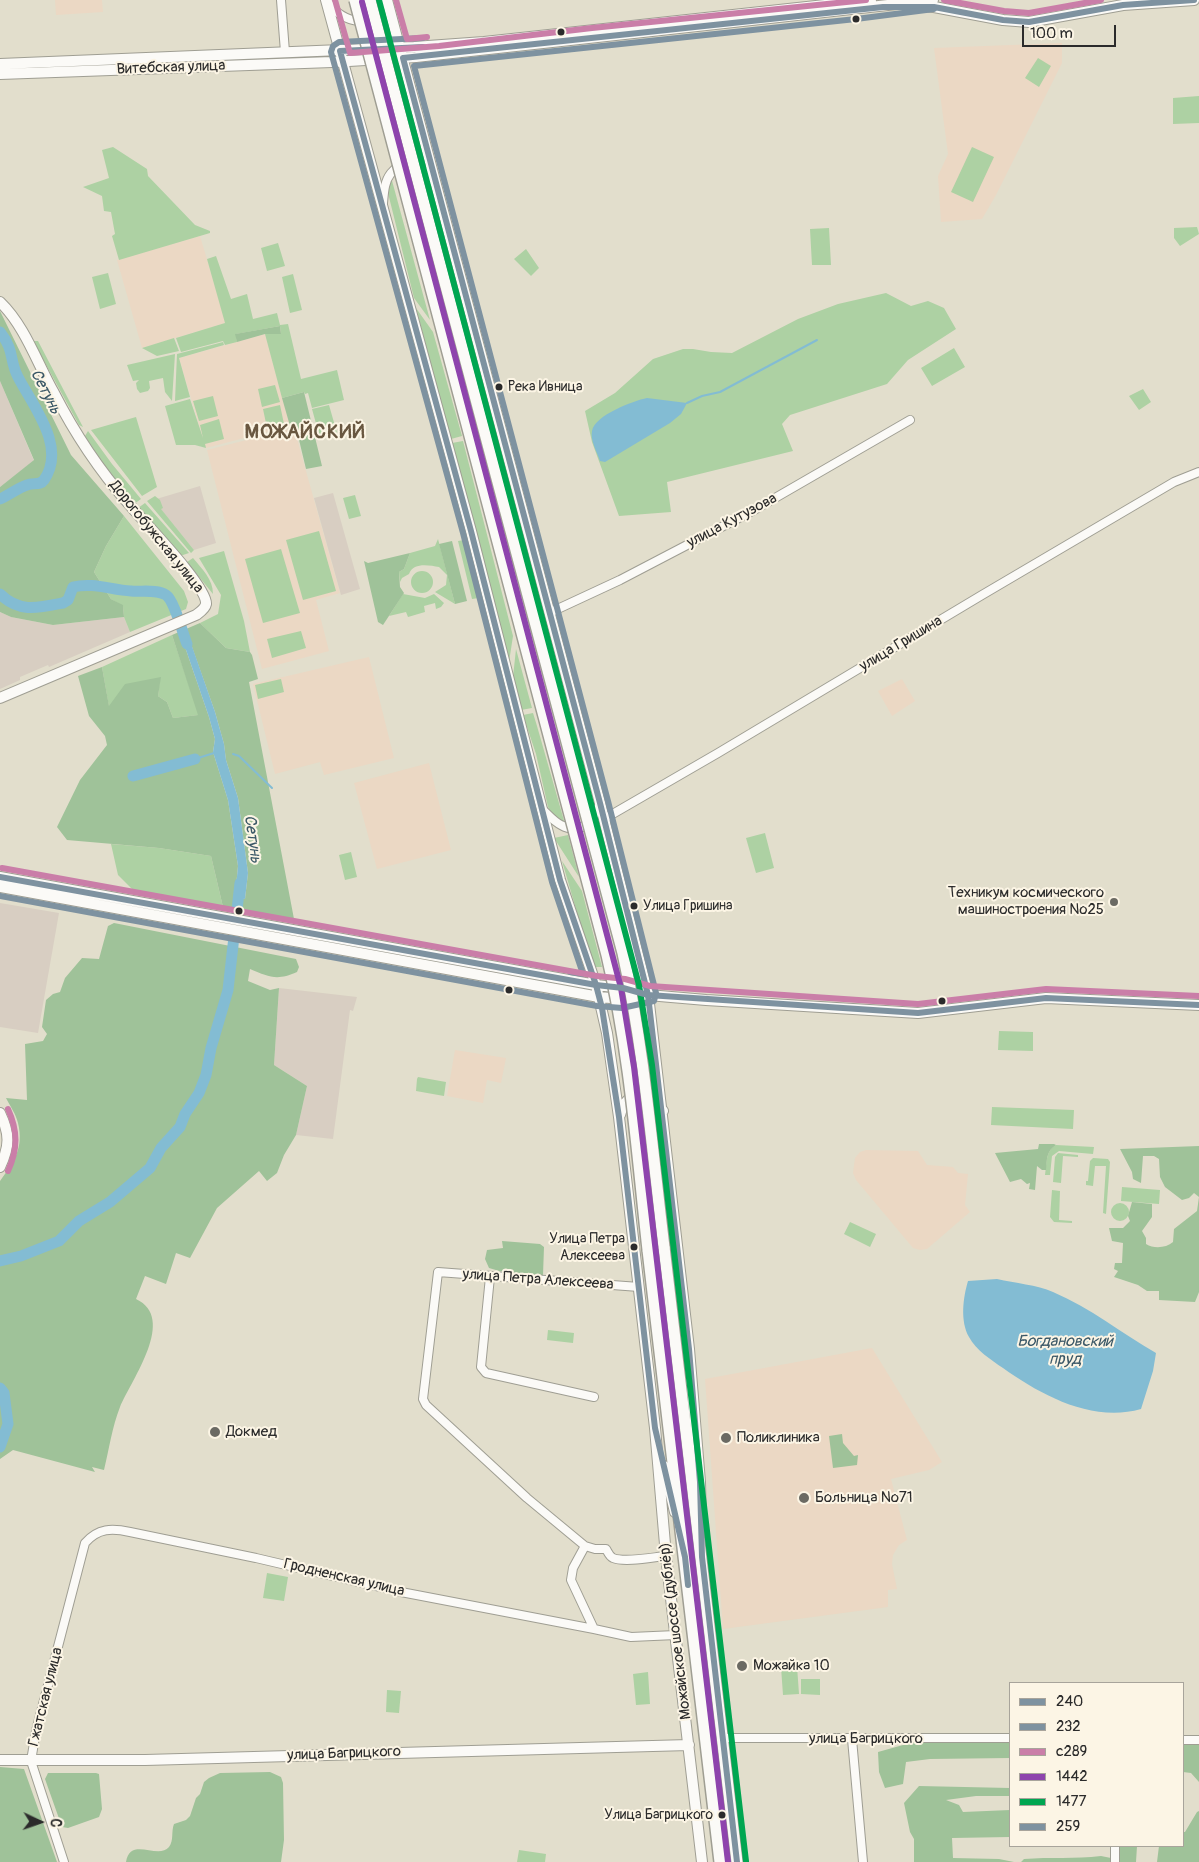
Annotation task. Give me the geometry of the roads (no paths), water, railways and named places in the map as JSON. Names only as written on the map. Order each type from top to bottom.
[{"type":"main road","name":"Можайское шоссе (дублёр)","points":[[327,0],[471,531],[570,914],[596,985],[607,1033],[619,1117],[656,1428],[666,1556],[702,1862]]},
{"type":"main road","points":[[355,0],[615,988],[628,1068],[720,1862]]},
{"type":"main road","points":[[370,0],[623,952],[643,1066],[737,1862]]},
{"type":"main road","points":[[385,0],[402,53],[600,803],[648,995],[690,1357],[700,1482],[702,1557]]},
{"type":"main road","points":[[402,53],[484,42],[871,0]]},
{"type":"main road","points":[[402,53],[933,0]]},
{"type":"main road","points":[[883,6],[934,7],[1017,22],[1029,22],[1123,5],[1194,0]]},
{"type":"main road","name":"Витебская улица","points":[[0,64],[284,52],[402,53]]},
{"type":"main road","name":"Витебская улица","points":[[0,74],[343,62],[402,53]]},
{"type":"main road","name":"Дорогобужская улица","points":[[0,302],[16,321],[54,395],[80,438],[113,486],[178,559],[204,593],[206,604],[202,610],[187,618],[0,698]]},
{"type":"main road","points":[[0,877],[226,923]]},
{"type":"main road","points":[[0,887],[623,988],[648,995],[798,1007],[918,1013],[1046,998],[1199,1005]]},
{"type":"main road","points":[[254,928],[599,998],[622,999],[648,995]]},
{"type":"main road","points":[[619,1117],[625,1103],[630,1098],[640,1095],[650,1097],[657,1102],[663,1112]]},
{"type":"main road","points":[[0,1113],[8,1131],[7,1151],[0,1167]]},
{"type":"main road","points":[[656,1428],[685,1557]]},
{"type":"main road","name":"улица Багрицкого","points":[[0,1760],[145,1760],[689,1745]]},
{"type":"street","points":[[281,0],[284,52]]},
{"type":"street","points":[[327,0],[337,14],[356,21],[367,20],[376,15],[385,0]]},
{"type":"street","points":[[383,207],[384,185],[396,168],[414,165],[431,176],[437,187]]},
{"type":"street","name":"улица Кутузова","points":[[549,613],[620,580],[748,513],[910,420]]},
{"type":"street","name":"улица Гришина","points":[[604,819],[1174,482],[1199,472]]},
{"type":"street","points":[[542,809],[561,825],[577,828],[589,823],[594,818],[600,803]]},
{"type":"street","name":"улица Петра Алексеева","points":[[585,1546],[527,1498],[426,1405],[423,1399],[438,1272],[639,1287]]},
{"type":"street","points":[[490,1277],[482,1367],[486,1373],[594,1397]]},
{"type":"street","name":"Гродненская улица","points":[[94,1534],[106,1529],[124,1531],[264,1560],[401,1592],[631,1637],[676,1635]]},
{"type":"street","name":"Гжатская улица","points":[[64,1862],[31,1761],[36,1731],[84,1543],[94,1534]]},
{"type":"street","points":[[594,1629],[571,1580],[573,1568],[585,1546],[595,1549],[606,1549],[610,1556],[615,1559],[626,1560],[666,1556]]},
{"type":"street","name":"улица Багрицкого","points":[[723,1738],[1009,1738]]},
{"type":"street","points":[[852,1739],[863,1862]]},
{"type":"street","points":[[1184,1740],[1199,1740]]},
{"type":"street","points":[[1115,1847],[1115,1862]]},
{"type":"water","points":[[647,398],[687,403],[681,414],[670,423],[605,462],[600,461],[592,438],[592,431],[595,425],[607,414]]},
{"type":"water","points":[[186,629],[215,712],[224,744],[226,760],[238,798],[248,873],[245,899],[235,897],[238,866],[228,800],[213,752],[215,739],[209,717],[184,644],[178,633]]},
{"type":"water","name":"Богдановский пруд","points":[[997,1279],[1040,1288],[1067,1298],[1156,1353],[1153,1371],[1141,1409],[1123,1412],[1104,1412],[1068,1404],[1034,1388],[994,1362],[980,1350],[972,1342],[964,1324],[963,1309],[966,1288],[968,1281]]},
{"type":"waterway","name":"Сетунь","points":[[0,332],[8,345],[18,377],[45,427],[52,454],[50,467],[42,482],[24,486],[0,499]]},
{"type":"waterway","points":[[687,403],[702,396],[720,392],[817,340]]},
{"type":"waterway","name":"Сетунь","points":[[0,594],[7,600],[22,607],[37,607],[63,603],[68,600],[73,587],[88,585],[162,593],[172,603],[187,644]]},
{"type":"waterway","points":[[195,759],[214,753]]},
{"type":"waterway","points":[[233,754],[239,756],[272,788]]},
{"type":"waterway","points":[[133,776],[195,759]]},
{"type":"waterway","name":"Сетунь","points":[[0,1261],[21,1256],[59,1241],[79,1221],[110,1202],[150,1168],[161,1148],[180,1127],[185,1114],[199,1093],[206,1075],[211,1048],[228,990],[240,883]]},
{"type":"waterway","name":"Сетунь","points":[[0,1388],[4,1393],[8,1424],[0,1447]]},
{"type":"place","name":"Река Ивница","points":[[499,387]]},
{"type":"place","name":"Техникум космического машиностроения №25","points":[[1114,902]]},
{"type":"place","name":"Улица Гришина","points":[[634,906]]},
{"type":"place","name":"Улица Петра Алексеева","points":[[634,1247]]},
{"type":"place","name":"Докмед","points":[[215,1432]]},
{"type":"place","name":"Поликлиника","points":[[726,1438]]},
{"type":"place","name":"Больница №71","points":[[804,1498]]},
{"type":"place","name":"Можайка 10","points":[[742,1666]]},
{"type":"place","name":"Улица Багрицкого","points":[[722,1815]]},
{"type":"district","name":"МОЖАЙСКИЙ","points":[[305,433]]}]
